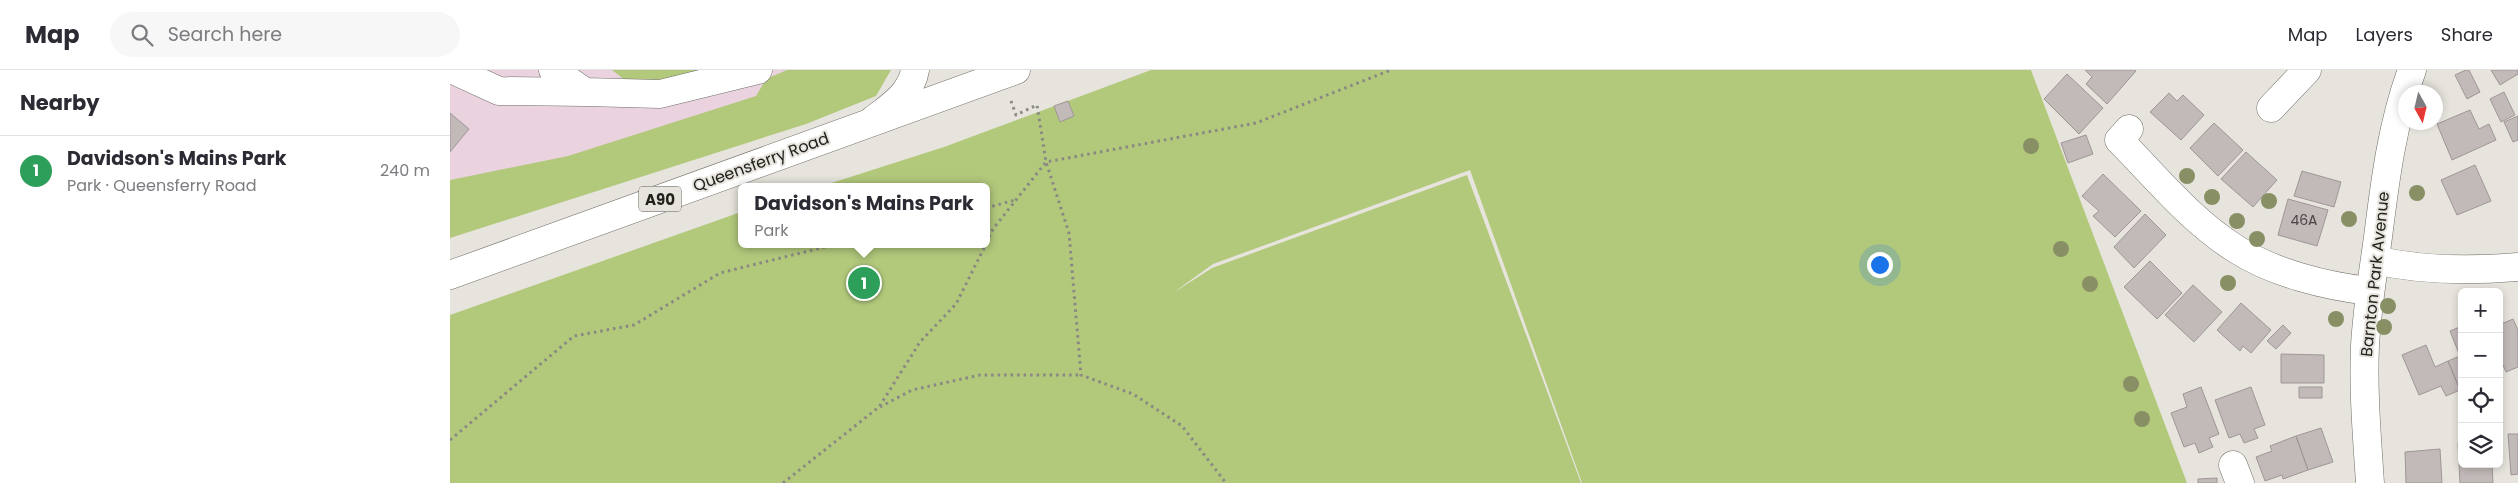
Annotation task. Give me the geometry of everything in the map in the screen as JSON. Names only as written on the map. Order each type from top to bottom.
[{"type":"street","points":[[454,70],[499,91],[660,94],[758,70]]},
{"type":"street","points":[[553,70],[585,92]]},
{"type":"street","points":[[870,123],[906,93],[916,70]]},
{"type":"street","points":[[2271,108],[2308,70]]},
{"type":"street","name":"Barnton Park Avenue","points":[[2369,483],[2365,413],[2365,346],[2370,291],[2384,189],[2396,125],[2412,70]]},
{"type":"street","name":"Queensferry Road","points":[[450,275],[870,123],[971,78],[1008,73]]},
{"type":"street","points":[[2129,128],[2119,140],[2202,224],[2235,249],[2267,265],[2339,287],[2370,291]]},
{"type":"street","points":[[2375,260],[2399,265],[2448,270],[2518,267]]},
{"type":"path","points":[[990,235],[1046,162],[1256,123],[1391,70]]},
{"type":"path","points":[[1008,73],[1016,115],[1037,105],[1046,162],[1068,233],[1081,375]]},
{"type":"path","points":[[990,207],[1016,200]]},
{"type":"path","points":[[450,440],[574,336],[634,325],[720,273],[821,248]]},
{"type":"path","points":[[879,407],[920,342],[956,304],[984,248]]},
{"type":"path","points":[[783,483],[879,407],[912,390],[980,375],[1081,375],[1133,394],[1182,426],[1226,483]]},
{"type":"shaded area","points":[[450,70],[864,70],[450,232]]},
{"type":"green space","points":[[612,70],[709,70],[634,87]]},
{"type":"green space","points":[[787,70],[891,70],[876,96],[806,124],[450,238],[450,180],[568,156],[756,96],[766,79]]},
{"type":"green space","points":[[1151,70],[2031,70],[2187,483],[1582,483],[1470,170],[1213,264],[1173,293],[1212,268],[1467,175],[1581,483],[450,483],[450,315],[738,213],[738,248],[990,248],[990,183],[832,183],[944,147]]},
{"type":"building","points":[[2085,70],[2136,71],[2107,104],[2086,84],[2092,77]]},
{"type":"building","points":[[2469,70],[2480,92],[2467,99],[2455,75]]},
{"type":"building","points":[[2491,70],[2518,70],[2518,74],[2500,85]]},
{"type":"building","points":[[2067,74],[2103,108],[2079,134],[2044,99]]},
{"type":"building","points":[[2504,92],[2515,115],[2501,122],[2490,99]]},
{"type":"building","points":[[2169,93],[2177,101],[2183,95],[2204,115],[2181,140],[2150,112]]},
{"type":"building","points":[[1068,101],[1074,116],[1060,122],[1054,106]]},
{"type":"building","points":[[2470,110],[2479,129],[2489,124],[2496,140],[2452,160],[2440,130],[2443,130],[2443,121]]},
{"type":"building","points":[[450,113],[469,129],[450,152]]},
{"type":"building","points":[[2518,116],[2518,140],[2513,142],[2504,122]]},
{"type":"building","points":[[2214,123],[2243,150],[2218,176],[2190,148]]},
{"type":"building","points":[[2086,135],[2093,154],[2068,163],[2061,143]]},
{"type":"building","points":[[2246,152],[2277,180],[2253,207],[2221,179]]},
{"type":"building","points":[[2475,165],[2491,201],[2457,215],[2441,180]]},
{"type":"building","points":[[2302,171],[2341,182],[2334,207],[2294,196]]},
{"type":"building","points":[[2103,174],[2141,211],[2115,237],[2093,216],[2099,211],[2082,196]]},
{"type":"building","points":[[2288,199],[2328,210],[2317,246],[2278,235]]},
{"type":"building","points":[[2145,214],[2166,235],[2134,268],[2114,247]]},
{"type":"building","points":[[2150,261],[2182,293],[2157,319],[2124,287]]},
{"type":"building","points":[[2193,285],[2222,312],[2194,342],[2165,315]]},
{"type":"building","points":[[2241,303],[2271,330],[2251,353],[2243,346],[2240,351],[2217,330]]},
{"type":"building","points":[[2513,319],[2518,330],[2518,367],[2506,372],[2503,365],[2503,323]]},
{"type":"building","points":[[2283,325],[2291,333],[2276,349],[2267,341]]},
{"type":"building","points":[[2458,328],[2458,351],[2450,331]]},
{"type":"building","points":[[2426,345],[2435,367],[2448,361],[2458,385],[2458,391],[2446,396],[2441,386],[2419,395],[2402,355]]},
{"type":"building","points":[[2281,354],[2324,355],[2324,383],[2281,383]]},
{"type":"building","points":[[2458,357],[2458,385],[2448,361]]},
{"type":"building","points":[[2201,387],[2219,434],[2209,438],[2213,447],[2199,453],[2195,443],[2184,447],[2171,413],[2187,407],[2183,394]]},
{"type":"building","points":[[2251,387],[2265,425],[2254,429],[2258,438],[2244,443],[2240,434],[2229,438],[2215,400]]},
{"type":"building","points":[[2299,387],[2322,387],[2322,398],[2299,398]]},
{"type":"building","points":[[2321,428],[2333,462],[2308,470],[2296,436]]},
{"type":"building","points":[[2508,434],[2518,434],[2518,474],[2511,475]]},
{"type":"building","points":[[2296,436],[2308,470],[2283,479],[2282,475],[2265,481],[2256,457],[2272,451],[2270,446]]},
{"type":"building","points":[[2440,449],[2442,483],[2406,483],[2405,452]]},
{"type":"building","points":[[2459,468],[2492,468],[2493,483],[2460,483]]},
{"type":"building","points":[[2217,478],[2217,483],[2198,483],[2198,479]]},
{"type":"place","name":"Davidson's Mains Park","points":[[864,283]]}]
